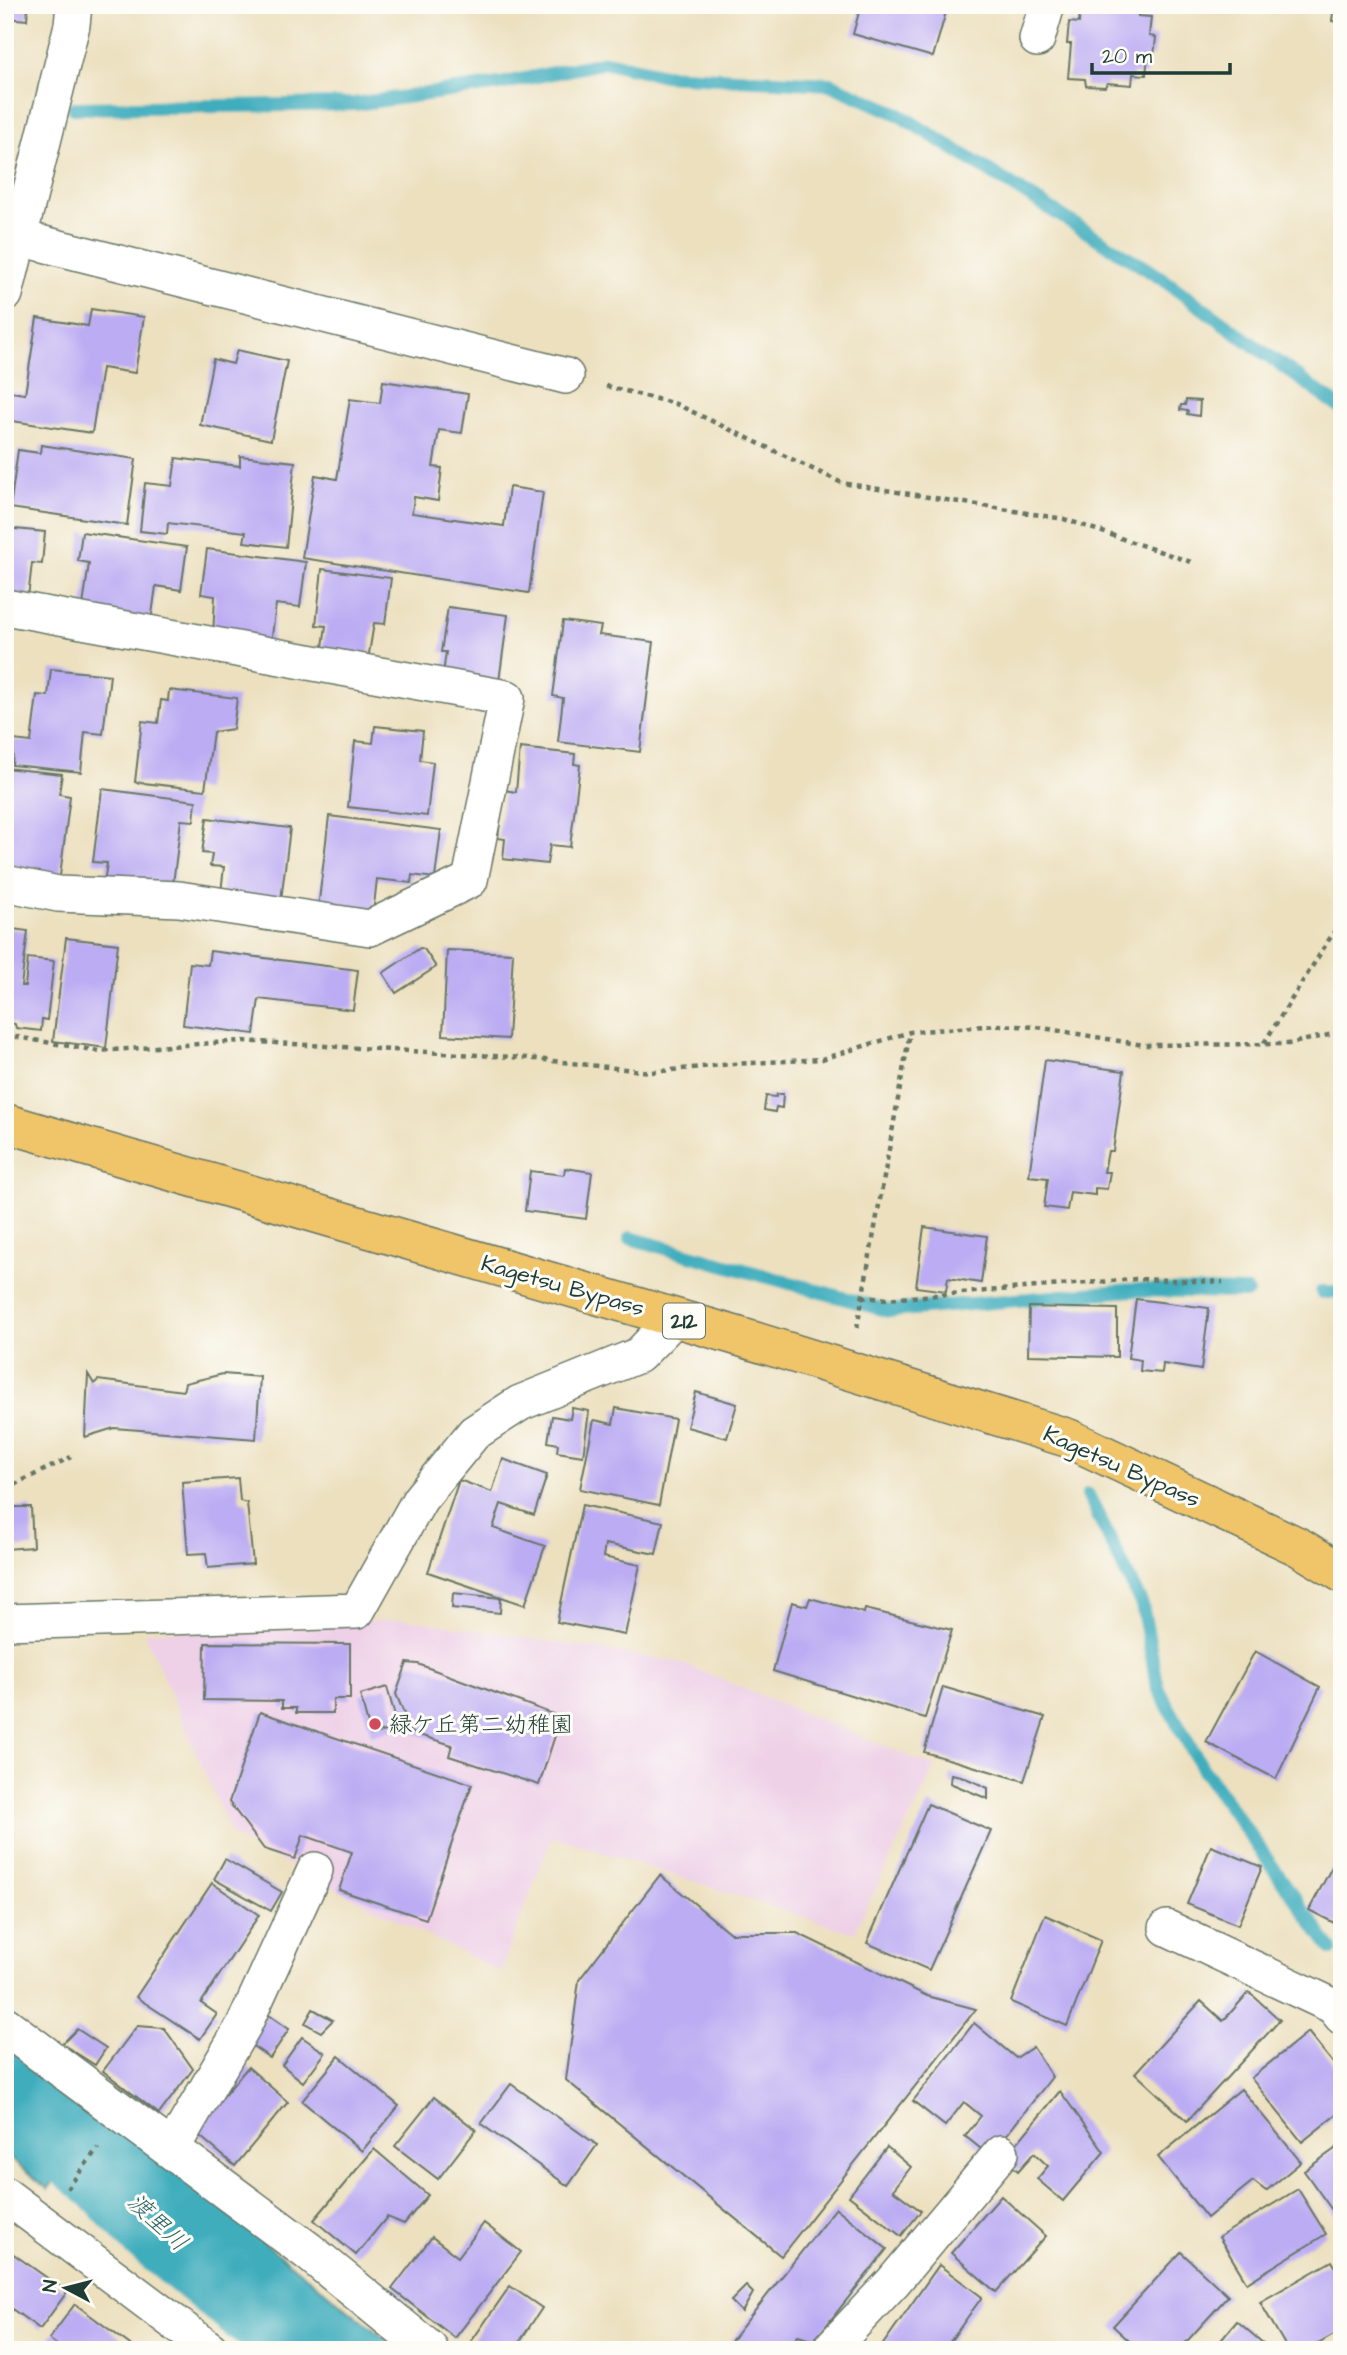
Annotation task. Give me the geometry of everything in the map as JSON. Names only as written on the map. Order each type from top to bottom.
[{"type":"highway","name":"Kagetsu Bypass","points":[[5,1123],[675,1318],[1068,1438],[1298,1548],[1342,1573]]},
{"type":"street","points":[[5,294],[72,25],[74,5]]},
{"type":"street","points":[[1037,39],[1047,5]]},
{"type":"street","points":[[20,237],[566,376]]},
{"type":"street","points":[[5,607],[507,698],[470,880],[370,928],[179,899],[58,894],[5,883]]},
{"type":"street","points":[[5,1622],[357,1611],[420,1499],[474,1433],[520,1403],[639,1355],[675,1318]]},
{"type":"street","points":[[172,2150],[244,2025],[315,1870]]},
{"type":"street","points":[[1167,1928],[1333,2006],[1342,2017]]},
{"type":"street","points":[[5,2026],[308,2251],[429,2350]]},
{"type":"street","points":[[829,2350],[893,2282],[1001,2153]]},
{"type":"street","points":[[5,2195],[211,2350]]},
{"type":"path","points":[[566,376],[676,404],[842,483],[1064,519],[1191,562]]},
{"type":"path","points":[[1264,1044],[1342,919]]},
{"type":"path","points":[[5,1035],[98,1051],[242,1041],[527,1058],[651,1072],[822,1059],[910,1032],[997,1025],[1037,1027],[1143,1045],[1288,1044],[1342,1032]]},
{"type":"path","points":[[857,1331],[910,1032]]},
{"type":"path","points":[[862,1297],[887,1299],[1136,1279],[1223,1282]]},
{"type":"path","points":[[5,1489],[71,1457]]},
{"type":"path","points":[[61,2198],[98,2147]]},
{"type":"shaded area","points":[[406,1619],[679,1662],[935,1767],[854,1933],[552,1836],[500,1972],[232,1836],[144,1632]]},
{"type":"water","points":[[5,2045],[106,2116],[48,2189],[5,2154]]},
{"type":"water","points":[[129,2135],[399,2350],[276,2350],[83,2200]]},
{"type":"building","points":[[5,5],[28,5],[27,20],[5,18]]},
{"type":"building","points":[[861,5],[948,5],[933,57],[853,34]]},
{"type":"building","points":[[1087,5],[1124,5],[1123,10],[1138,11],[1138,16],[1151,17],[1149,36],[1156,37],[1154,56],[1148,56],[1146,75],[1133,74],[1132,85],[1107,83],[1105,87],[1086,86],[1085,79],[1068,78],[1071,44],[1067,44],[1069,22],[1079,23],[1080,10]]},
{"type":"building","points":[[1252,5],[1278,5],[1277,13],[1251,10]]},
{"type":"building","points":[[1334,5],[1342,5],[1342,23],[1332,21]]},
{"type":"building","points":[[91,309],[144,317],[135,373],[102,368],[92,433],[5,420],[5,391],[25,394],[37,318],[88,326]]},
{"type":"building","points":[[237,350],[287,361],[271,440],[200,425],[213,359],[233,364]]},
{"type":"building","points":[[383,381],[468,394],[462,433],[439,430],[433,467],[442,468],[438,501],[414,497],[412,513],[504,526],[509,487],[543,492],[529,593],[302,558],[315,475],[337,479],[350,399],[380,403]]},
{"type":"building","points":[[1186,400],[1200,401],[1199,416],[1180,410]]},
{"type":"building","points":[[41,445],[136,459],[127,525],[10,508],[18,450],[40,453]]},
{"type":"building","points":[[240,456],[295,462],[286,547],[244,542],[246,532],[168,523],[167,534],[140,531],[145,483],[172,486],[176,458],[240,466]]},
{"type":"building","points":[[5,528],[45,532],[42,564],[32,563],[27,606],[5,604]]},
{"type":"building","points":[[82,532],[187,547],[181,590],[156,586],[150,629],[81,620],[89,563],[78,561]]},
{"type":"building","points":[[207,549],[306,562],[300,607],[276,604],[271,644],[213,637],[215,596],[201,594]]},
{"type":"building","points":[[322,569],[391,578],[385,624],[374,623],[367,666],[321,660],[326,626],[316,625]]},
{"type":"building","points":[[448,607],[508,615],[498,689],[442,682],[446,652],[441,652]]},
{"type":"building","points":[[563,621],[601,626],[599,635],[654,642],[640,752],[558,742],[563,698],[553,696]]},
{"type":"building","points":[[51,669],[110,675],[103,734],[85,732],[81,772],[12,765],[14,740],[31,742],[37,695],[48,696]]},
{"type":"building","points":[[169,690],[237,698],[233,729],[213,732],[205,790],[135,782],[142,721],[158,723],[161,700],[168,701]]},
{"type":"building","points":[[375,726],[423,731],[420,760],[433,762],[427,816],[348,807],[355,741],[373,743]]},
{"type":"building","points":[[520,748],[575,754],[574,764],[580,765],[570,847],[550,845],[547,864],[503,859],[505,839],[498,838],[504,790],[516,792]]},
{"type":"building","points":[[5,768],[62,774],[59,794],[70,796],[59,884],[5,870],[8,831],[5,830]]},
{"type":"building","points":[[102,789],[196,801],[194,821],[181,820],[172,892],[104,883],[107,863],[93,862]]},
{"type":"building","points":[[329,816],[441,830],[435,878],[412,875],[411,883],[377,879],[372,923],[318,909]]},
{"type":"building","points":[[207,818],[290,828],[280,908],[220,901],[224,867],[210,866],[212,854],[202,853]]},
{"type":"building","points":[[5,928],[28,931],[21,986],[25,986],[28,958],[54,961],[47,1020],[42,1019],[41,1031],[16,1028],[15,1024],[5,1022]]},
{"type":"building","points":[[66,938],[118,944],[106,1048],[53,1041]]},
{"type":"building","points":[[420,948],[424,949],[436,967],[396,993],[383,973]]},
{"type":"building","points":[[447,950],[513,953],[508,1039],[443,1035]]},
{"type":"building","points":[[210,951],[358,970],[353,1010],[259,999],[254,1034],[183,1025],[190,963],[208,965]]},
{"type":"building","points":[[1045,1060],[1124,1071],[1113,1151],[1108,1151],[1104,1172],[1110,1172],[1107,1189],[1095,1188],[1095,1195],[1070,1192],[1067,1210],[1044,1207],[1048,1178],[1029,1176]]},
{"type":"building","points":[[777,1094],[783,1094],[782,1108],[776,1107],[775,1112],[764,1110],[766,1096],[776,1097]]},
{"type":"building","points":[[565,1168],[592,1172],[586,1219],[525,1211],[530,1171],[564,1175]]},
{"type":"building","points":[[924,1227],[987,1236],[981,1283],[948,1278],[946,1291],[916,1287]]},
{"type":"building","points":[[1136,1299],[1209,1308],[1201,1370],[1163,1364],[1162,1373],[1140,1371],[1141,1360],[1128,1358]]},
{"type":"building","points":[[1029,1307],[1117,1309],[1117,1357],[1028,1355]]},
{"type":"building","points":[[88,1374],[94,1384],[98,1380],[183,1391],[185,1383],[223,1374],[260,1377],[256,1439],[114,1428],[85,1437]]},
{"type":"building","points":[[696,1392],[737,1404],[727,1438],[687,1427]]},
{"type":"building","points":[[572,1408],[589,1411],[583,1456],[557,1452],[558,1444],[548,1442],[552,1416],[570,1419]]},
{"type":"building","points":[[616,1408],[675,1419],[659,1505],[580,1489],[594,1420],[613,1424]]},
{"type":"building","points":[[503,1459],[547,1475],[534,1515],[501,1504],[493,1528],[545,1546],[525,1605],[428,1572],[459,1480],[492,1492]]},
{"type":"building","points":[[238,1478],[240,1501],[247,1503],[253,1564],[208,1568],[206,1553],[188,1554],[182,1482]]},
{"type":"building","points":[[582,1505],[663,1522],[656,1554],[605,1544],[603,1557],[640,1565],[625,1635],[557,1622]]},
{"type":"building","points":[[5,1507],[31,1507],[33,1547],[5,1549]]},
{"type":"building","points":[[453,1593],[501,1598],[500,1613],[452,1608]]},
{"type":"building","points":[[810,1598],[864,1613],[865,1609],[952,1630],[925,1718],[773,1671],[792,1602],[807,1606]]},
{"type":"building","points":[[205,1643],[350,1644],[350,1699],[333,1699],[333,1713],[296,1713],[296,1708],[282,1708],[282,1701],[204,1700]]},
{"type":"building","points":[[1255,1651],[1320,1687],[1276,1779],[1206,1742]]},
{"type":"building","points":[[407,1663],[418,1664],[561,1717],[539,1785],[449,1756],[452,1745],[412,1733],[396,1694]]},
{"type":"building","points":[[387,1687],[398,1727],[371,1735],[360,1695]]},
{"type":"building","points":[[943,1687],[1045,1717],[1024,1781],[924,1752]]},
{"type":"building","points":[[260,1712],[472,1784],[426,1919],[339,1890],[352,1852],[303,1835],[295,1859],[264,1849],[229,1802]]},
{"type":"building","points":[[951,1774],[988,1788],[988,1799],[950,1783]]},
{"type":"building","points":[[928,1804],[991,1831],[929,1970],[867,1943]]},
{"type":"building","points":[[1211,1846],[1262,1867],[1238,1925],[1187,1904]]},
{"type":"building","points":[[1342,1848],[1342,1927],[1309,1910]]},
{"type":"building","points":[[225,1859],[282,1892],[271,1911],[214,1879]]},
{"type":"building","points":[[660,1875],[730,1933],[797,1933],[927,1996],[976,2009],[781,2256],[566,2080],[579,1980]]},
{"type":"building","points":[[212,1883],[259,1915],[201,2003],[217,2014],[200,2039],[136,1997]]},
{"type":"building","points":[[1045,1915],[1101,1940],[1067,2026],[1011,2002]]},
{"type":"building","points":[[1249,1992],[1280,2020],[1187,2121],[1135,2073],[1201,2001],[1223,2021]]},
{"type":"building","points":[[313,2009],[333,2020],[321,2032],[305,2023]]},
{"type":"building","points":[[266,2013],[289,2029],[270,2058],[247,2042]]},
{"type":"building","points":[[974,2023],[1016,2058],[1033,2047],[1052,2077],[990,2156],[965,2136],[981,2116],[964,2102],[945,2126],[913,2101]]},
{"type":"building","points":[[137,2026],[164,2028],[193,2069],[159,2114],[103,2071]]},
{"type":"building","points":[[77,2029],[106,2048],[95,2065],[62,2044]]},
{"type":"building","points":[[1308,2032],[1342,2074],[1342,2110],[1302,2142],[1251,2078]]},
{"type":"building","points":[[302,2037],[325,2053],[303,2082],[282,2065]]},
{"type":"building","points":[[339,2056],[399,2106],[362,2151],[302,2101]]},
{"type":"building","points":[[248,2067],[288,2102],[235,2166],[194,2131]]},
{"type":"building","points":[[511,2084],[597,2145],[568,2186],[481,2124]]},
{"type":"building","points":[[1241,2089],[1301,2162],[1266,2191],[1253,2181],[1207,2218],[1158,2157]]},
{"type":"building","points":[[1060,2091],[1104,2152],[1063,2201],[1037,2179],[1048,2166],[1034,2153],[1018,2171],[1004,2159]]},
{"type":"building","points":[[434,2097],[476,2130],[438,2179],[395,2146]]},
{"type":"building","points":[[1342,2144],[1342,2224],[1304,2171]]},
{"type":"building","points":[[887,2147],[911,2167],[893,2190],[921,2211],[901,2236],[849,2196]]},
{"type":"building","points":[[374,2149],[428,2195],[404,2224],[387,2217],[356,2255],[314,2220]]},
{"type":"building","points":[[1298,2189],[1326,2234],[1247,2283],[1219,2237]]},
{"type":"building","points":[[1001,2196],[1046,2236],[996,2292],[951,2253]]},
{"type":"building","points":[[836,2208],[887,2249],[814,2341],[798,2336],[787,2350],[724,2350]]},
{"type":"building","points":[[484,2223],[521,2252],[455,2338],[392,2289],[432,2237],[458,2257]]},
{"type":"building","points":[[5,2248],[67,2292],[40,2329],[5,2304]]},
{"type":"building","points":[[1181,2252],[1228,2296],[1179,2350],[1139,2350],[1113,2326]]},
{"type":"building","points":[[1332,2261],[1342,2278],[1342,2330],[1308,2350],[1288,2350],[1260,2302]]},
{"type":"building","points":[[939,2265],[982,2297],[944,2350],[879,2350]]},
{"type":"building","points":[[510,2286],[542,2308],[514,2350],[483,2350],[471,2342]]},
{"type":"building","points":[[746,2286],[753,2293],[742,2312],[731,2301]]},
{"type":"building","points":[[75,2304],[137,2350],[63,2350],[49,2339]]},
{"type":"building","points":[[1237,2321],[1271,2350],[1213,2350]]},
{"type":"waterway","points":[[74,108],[354,104],[500,84],[606,62],[664,75],[830,84],[896,113],[1161,278],[1342,409]]},
{"type":"waterway","points":[[630,1238],[889,1311],[1132,1290],[1247,1292]]},
{"type":"waterway","points":[[1322,1292],[1342,1292]]},
{"type":"waterway","points":[[1088,1495],[1142,1605],[1158,1688],[1202,1768],[1331,1949]]},
{"type":"waterway","name":"渡里川","points":[[5,2090],[109,2175],[155,2225],[313,2350]]},
{"type":"place","name":"緑ケ丘第二幼稚園","points":[[375,1724]]}]
